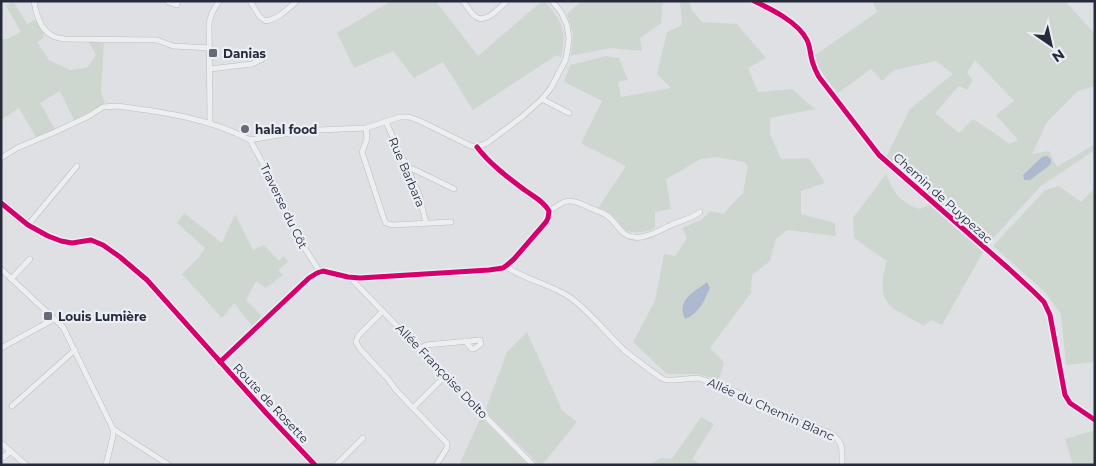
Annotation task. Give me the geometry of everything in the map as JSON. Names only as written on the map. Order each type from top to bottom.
[{"type":"street","points":[[34,1],[36,15],[42,26],[52,36],[65,39],[157,40],[173,46],[210,48]]},
{"type":"street","points":[[168,2],[177,4],[178,1]]},
{"type":"street","points":[[210,123],[209,23],[219,1]]},
{"type":"street","points":[[250,1],[260,17],[266,21],[280,15],[297,1]]},
{"type":"street","points":[[463,1],[474,15],[482,20],[507,1]]},
{"type":"street","points":[[1,158],[17,148],[89,116],[103,107],[110,106],[175,114],[210,123],[250,140],[312,131],[366,128],[400,117],[409,117],[471,146],[478,147],[487,143],[523,116],[542,99],[551,88],[566,59],[569,39],[567,25],[561,12],[552,1]]},
{"type":"street","name":"Chemin de Puypezac","points":[[754,1],[774,11],[806,38],[819,77],[879,154],[1044,302],[1050,315],[1065,395],[1070,402],[1095,420]]},
{"type":"street","points":[[210,69],[252,64],[262,59]]},
{"type":"street","points":[[542,99],[569,114]]},
{"type":"street","name":"Rue Barbara","points":[[386,122],[419,194],[426,223]]},
{"type":"street","points":[[366,128],[367,139],[362,152],[386,223],[392,225],[451,222]]},
{"type":"street","name":"Traverse du Côt","points":[[250,140],[298,238],[320,272]]},
{"type":"street","points":[[220,362],[309,278],[320,272],[360,278],[460,272],[489,270],[505,266],[514,260],[546,222],[549,211],[544,204],[492,164],[478,147]]},
{"type":"street","points":[[28,225],[77,166]]},
{"type":"street","points":[[406,168],[415,170],[454,189]]},
{"type":"street","points":[[549,211],[562,202],[575,201],[608,216],[625,234],[639,238],[674,223],[693,218],[700,212]]},
{"type":"street","name":"Route de Rosette","points":[[1,203],[28,225],[48,236],[72,243],[92,240],[103,245],[147,280],[315,465]]},
{"type":"street","points":[[11,279],[30,260]]},
{"type":"street","name":"Allée du Chemin Blanc","points":[[505,266],[519,274],[546,284],[571,298],[583,307],[624,350],[661,378],[666,380],[698,378],[739,393],[788,418],[834,435],[841,443],[842,465]]},
{"type":"street","points":[[1,269],[63,327],[113,429],[106,465]]},
{"type":"street","name":"Allée Françoise Dolto","points":[[351,278],[533,465]]},
{"type":"street","points":[[383,311],[358,336],[356,340],[357,345],[391,381],[396,390],[447,443],[447,448],[436,465]]},
{"type":"street","points":[[1,348],[54,319]]},
{"type":"street","points":[[420,349],[426,345],[465,341]]},
{"type":"street","points":[[12,406],[75,350]]},
{"type":"street","points":[[414,408],[446,376]]},
{"type":"street","points":[[113,429],[169,465]]},
{"type":"street","points":[[336,465],[363,438]]},
{"type":"street","points":[[1,443],[26,465]]},
{"type":"street","points":[[1,459],[11,451]]},
{"type":"shaded area","points":[[13,1],[27,24],[35,20],[44,32],[43,38],[37,42],[49,60],[70,70],[88,67],[96,55],[89,42],[104,43],[101,92],[105,104],[74,120],[60,91],[40,103],[55,129],[36,137],[19,108],[2,119],[1,39],[7,39],[21,32],[6,6]]},
{"type":"shaded area","points":[[391,1],[436,1],[478,56],[542,1],[545,1],[560,21],[562,27],[564,40],[561,58],[557,55],[473,110],[443,62],[414,78],[393,51],[354,68],[337,33]]},
{"type":"shaded area","points":[[581,1],[663,1],[661,23],[640,38],[642,51],[610,48],[571,56],[573,34],[567,14]]},
{"type":"shaded area","points":[[680,1],[689,1],[692,10],[702,22],[737,24],[766,58],[748,68],[758,92],[792,89],[815,109],[770,118],[770,134],[781,159],[809,158],[825,183],[801,191],[801,214],[835,223],[836,236],[787,230],[776,239],[770,261],[752,275],[751,293],[710,348],[724,362],[719,380],[698,374],[667,374],[633,342],[655,301],[664,254],[675,256],[687,238],[682,228],[701,220],[710,211],[723,214],[743,193],[748,166],[744,162],[716,157],[701,159],[666,179],[671,209],[655,212],[655,227],[641,232],[629,232],[609,213],[598,208],[626,166],[582,144],[602,101],[564,82],[570,65],[606,56],[619,58],[628,80],[618,82],[621,97],[671,88],[657,74],[667,32],[682,25]]},
{"type":"shaded area","points":[[872,1],[1065,1],[1095,34],[1095,86],[1078,91],[1047,122],[1032,154],[1049,151],[1057,167],[1095,144],[1095,150],[1041,186],[986,246],[886,157],[910,109],[953,74],[936,61],[894,70],[882,81],[871,69],[838,93],[819,66],[815,55],[877,12]],"holes":[[[975,60],[1014,101],[996,115],[1018,140],[1009,144],[973,119],[959,133],[935,113],[959,86],[967,90],[973,80],[967,73]]]},
{"type":"shaded area","points":[[886,174],[895,192],[902,200],[920,209],[929,205],[983,252],[942,325],[931,320],[924,326],[891,306],[883,293],[883,277],[887,261],[854,238],[853,218]]},
{"type":"shaded area","points":[[1059,186],[1081,202],[1095,188],[1095,362],[1066,365],[1061,314],[1045,292],[993,246],[1045,190]]},
{"type":"shaded area","points":[[184,213],[222,243],[235,214],[253,250],[264,245],[279,261],[284,256],[288,262],[278,270],[283,275],[266,288],[256,281],[246,300],[262,316],[252,326],[234,303],[222,318],[182,274],[205,248],[177,223]]},
{"type":"shaded area","points":[[527,332],[562,410],[577,422],[542,465],[539,465],[485,411],[507,352]]},
{"type":"shaded area","points":[[481,417],[528,465],[459,465]]},
{"type":"shaded area","points":[[701,417],[714,424],[692,459],[701,465],[648,465],[661,458],[672,459]]},
{"type":"shaded area","points":[[1095,430],[1095,465],[1073,465],[1065,439]]},
{"type":"water","points":[[1047,156],[1051,160],[1050,165],[1030,180],[1024,180],[1023,175],[1042,157]]},
{"type":"water","points":[[707,282],[710,288],[703,302],[694,314],[685,319],[683,307],[685,302],[692,293]]},
{"type":"cycle path","points":[[754,1],[784,17],[803,33],[819,77],[879,155],[1044,302],[1050,315],[1065,395],[1070,403],[1095,420]]},
{"type":"cycle path","points":[[220,362],[309,278],[317,273],[323,271],[360,278],[489,270],[503,268],[507,265],[546,222],[549,211],[541,201],[498,169],[477,147]]},
{"type":"cycle path","points":[[1,203],[28,225],[48,236],[72,243],[91,240],[103,245],[120,257],[147,280],[315,465]]},
{"type":"place","name":"Danias","points":[[213,53]]},
{"type":"place","name":"halal food","points":[[245,129]]},
{"type":"place","name":"Louis Lumière","points":[[48,316]]}]
